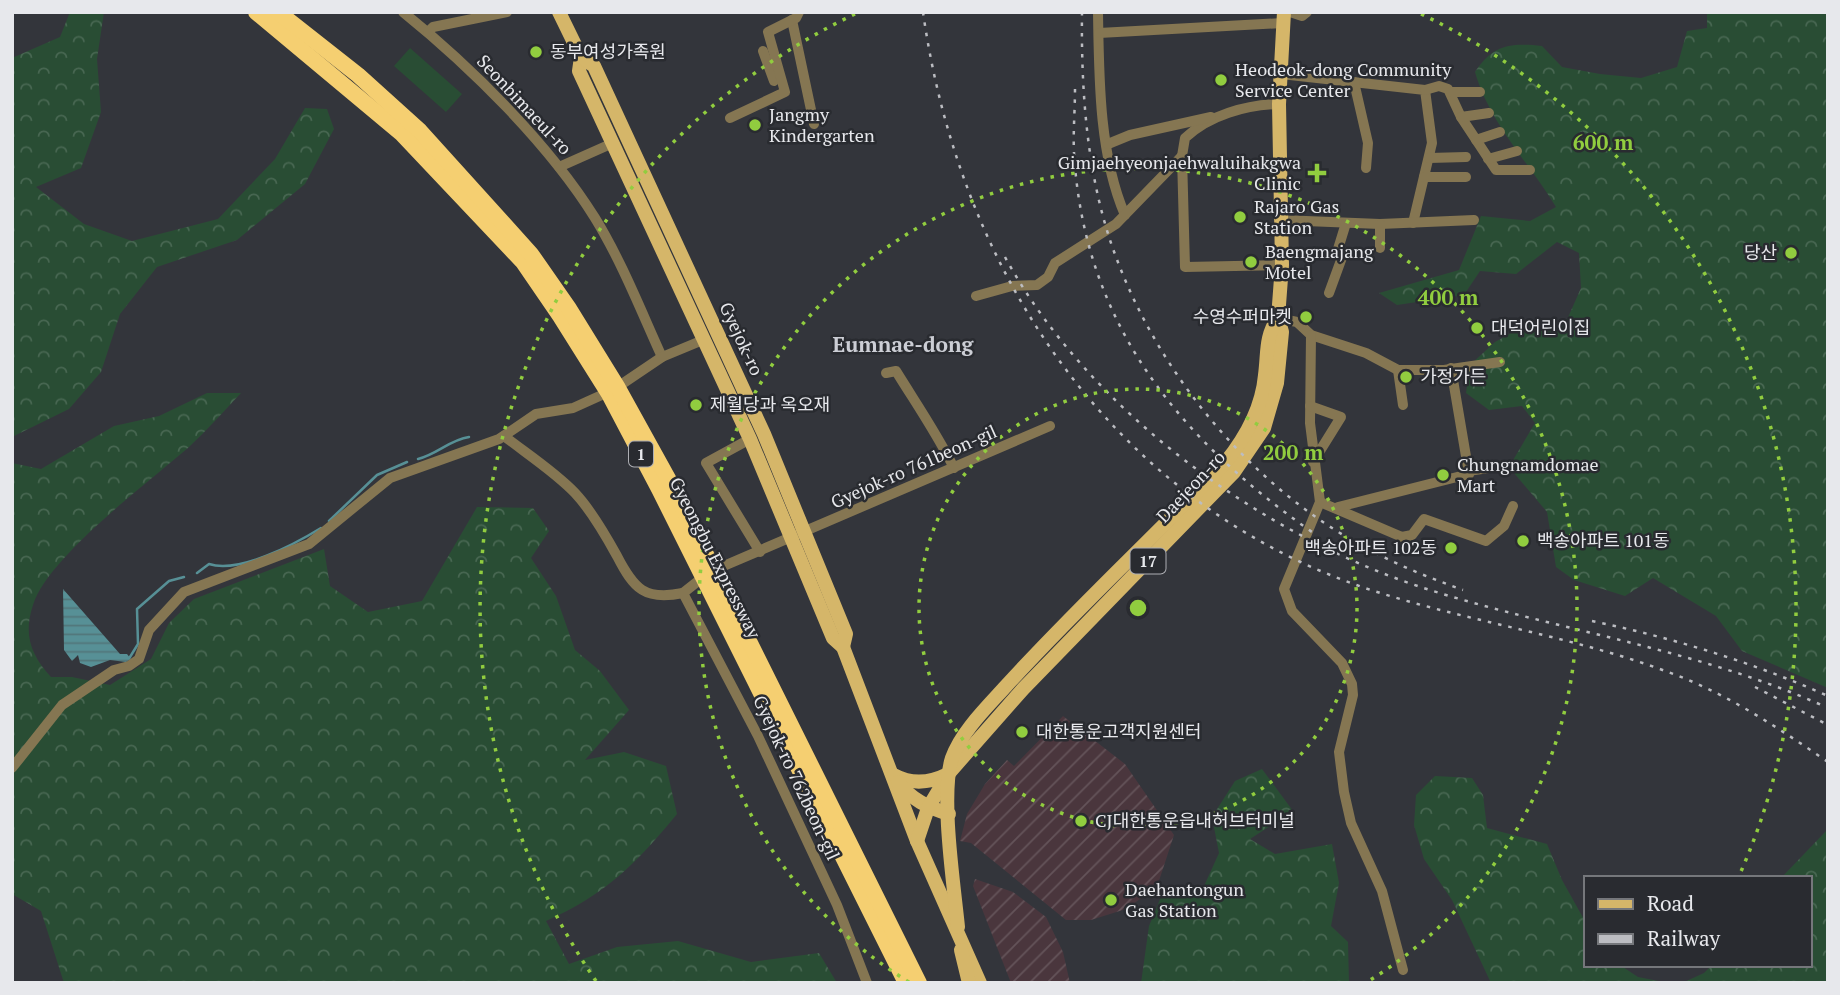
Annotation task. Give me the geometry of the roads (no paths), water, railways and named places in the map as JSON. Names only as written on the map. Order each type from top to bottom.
[{"type":"highway","name":"Gyeongbu Expressway","points":[[256,12],[401,133],[523,262],[560,316],[609,394],[659,489],[906,983]]},
{"type":"highway","name":"Gyeongbu Expressway","points":[[278,12],[358,75],[420,131],[531,254],[568,307],[618,388],[670,482],[919,983]]},
{"type":"main road","name":"Gyejok-ro","points":[[559,12],[581,57],[594,66],[764,433],[833,638],[843,647],[890,773],[960,944]]},
{"type":"main road","name":"Daejeon-ro","points":[[917,841],[928,808],[949,773],[953,756],[995,699],[1225,463],[1244,440],[1252,423],[1265,377],[1267,334],[1278,318],[1282,265],[1279,104],[1286,16]]},
{"type":"main road","name":"Gyejok-ro","points":[[581,57],[579,71],[703,340],[798,536]]},
{"type":"main road","points":[[890,773],[916,782],[934,780],[949,773],[951,865],[960,944],[969,983]]},
{"type":"main road","points":[[890,773],[909,796],[928,808],[949,814]]},
{"type":"main road","points":[[960,944],[980,983]]},
{"type":"street","name":"Seonbimaeul-ro","points":[[403,12],[428,32],[538,141],[559,167],[608,240],[662,357]]},
{"type":"street","points":[[428,32],[433,27],[508,12]]},
{"type":"street","points":[[1098,12],[1108,144],[1125,215]]},
{"type":"street","points":[[1099,33],[1307,13]]},
{"type":"street","points":[[730,118],[785,92],[768,32],[796,16],[814,124]]},
{"type":"street","points":[[762,51],[774,81]]},
{"type":"street","points":[[1280,74],[1425,90],[1439,86],[1451,92],[1480,92]]},
{"type":"street","points":[[1354,82],[1368,143],[1366,168]]},
{"type":"street","points":[[1413,223],[1432,143],[1425,90]]},
{"type":"street","points":[[1451,92],[1461,117],[1496,170],[1530,170]]},
{"type":"street","points":[[1279,104],[1264,104],[1218,117],[1185,138],[1182,156],[1185,267],[1282,265]]},
{"type":"street","points":[[1461,117],[1489,113]]},
{"type":"street","points":[[1108,144],[1206,116],[1218,117]]},
{"type":"street","points":[[1476,141],[1500,132]]},
{"type":"street","points":[[559,167],[613,143]]},
{"type":"street","points":[[1488,159],[1517,151]]},
{"type":"street","points":[[976,296],[1012,286],[1037,285],[1048,277],[1055,263],[1125,215],[1182,156]]},
{"type":"street","points":[[1429,158],[1465,157]]},
{"type":"street","points":[[1424,177],[1466,177]]},
{"type":"street","points":[[1281,220],[1380,224],[1474,220]]},
{"type":"street","points":[[1329,293],[1344,252],[1338,249],[1346,223]]},
{"type":"street","points":[[1380,224],[1380,248]]},
{"type":"street","points":[[1278,318],[1297,322],[1311,335],[1366,353],[1398,370],[1451,368],[1500,362]]},
{"type":"street","points":[[1311,335],[1310,406],[1313,462],[1320,502],[1286,578],[1286,600],[1292,611],[1342,663],[1352,684],[1353,695],[1339,752],[1343,792],[1351,823],[1382,891],[1403,970]]},
{"type":"street","points":[[622,384],[662,357],[703,340]]},
{"type":"street","points":[[1338,507],[1469,474],[1451,368]]},
{"type":"street","points":[[1398,370],[1403,405]]},
{"type":"street","points":[[886,373],[895,371],[923,416],[931,422],[954,468]]},
{"type":"street","points":[[12,768],[62,705],[114,670],[130,666],[139,659],[149,630],[184,592],[309,544],[390,478],[504,436],[536,415],[573,408],[604,394]]},
{"type":"street","points":[[1310,406],[1342,417],[1313,462]]},
{"type":"street","name":"Gyejok-ro 761beon-gil","points":[[798,536],[1050,426]]},
{"type":"street","points":[[504,436],[576,494],[631,583],[650,594],[665,597],[683,593],[702,578]]},
{"type":"street","points":[[750,439],[706,463],[760,552]]},
{"type":"street","points":[[1468,471],[1509,465]]},
{"type":"street","points":[[1320,502],[1338,507],[1402,537],[1412,535],[1424,519],[1486,541],[1504,526],[1513,506]]},
{"type":"street","points":[[719,568],[798,536]]},
{"type":"street","name":"Gyejok-ro 762beon-gil","points":[[683,593],[758,736],[837,905],[867,983]]},
{"type":"water","points":[[63,589],[120,654],[127,654],[131,659],[126,662],[110,660],[91,667],[80,663],[78,655],[72,661],[64,650]]},
{"type":"waterway","points":[[418,459],[469,437]]},
{"type":"waterway","points":[[329,521],[377,475],[407,462]]},
{"type":"waterway","points":[[197,573],[209,564],[235,565],[267,556],[321,528]]},
{"type":"waterway","points":[[130,657],[138,644],[137,609],[169,581],[184,577]]},
{"type":"railway","points":[[923,12],[942,109],[973,202],[1014,289],[1065,369],[1127,440],[1199,502],[1282,553],[1374,591],[1632,659],[1689,680],[1751,712],[1828,762]]},
{"type":"railway","points":[[1082,12],[1088,136],[1106,228],[1135,301],[1185,386],[1215,425],[1285,494],[1366,548],[1463,590]]},
{"type":"railway","points":[[1075,89],[1074,153],[1082,214],[1097,271],[1118,323],[1146,371],[1180,416],[1220,457],[1264,496],[1312,532]]},
{"type":"railway","points":[[1005,257],[1041,314],[1084,368],[1134,418],[1188,463],[1247,504],[1308,539],[1370,568],[1433,591],[1682,656],[1780,688],[1828,708]]},
{"type":"railway","points":[[1592,621],[1712,652],[1828,696]]},
{"type":"railway","points":[[1755,687],[1828,725]]},
{"type":"place","name":"동부여성가족원","points":[[536,52]]},
{"type":"place","name":"Heodeok-dong Community Service Center","points":[[1221,80]]},
{"type":"place","name":"Jangmy Kindergarten","points":[[755,125]]},
{"type":"place","name":"Gimjaehyeonjaehwaluihakgwa Clinic","points":[[1317,173]]},
{"type":"place","name":"Rajaro Gas Station","points":[[1240,217]]},
{"type":"place","name":"당산","points":[[1791,253]]},
{"type":"place","name":"Baengmajang Motel","points":[[1251,262]]},
{"type":"place","name":"수영수퍼마켓","points":[[1306,317]]},
{"type":"place","name":"대덕어린이집","points":[[1477,328]]},
{"type":"place","name":"가정가든","points":[[1406,377]]},
{"type":"place","name":"제월당과 옥오재","points":[[696,405]]},
{"type":"place","name":"Chungnamdomae Mart","points":[[1443,475]]},
{"type":"place","name":"백송아파트 101동","points":[[1523,541]]},
{"type":"place","name":"백송아파트 102동","points":[[1451,548]]},
{"type":"place","name":"대한통운고객지원센터","points":[[1022,732]]},
{"type":"place","name":"CJ대한통운읍내허브터미널","points":[[1081,821]]},
{"type":"place","name":"Daehantongun Gas Station","points":[[1111,900]]},
{"type":"district","name":"Eumnae-dong","points":[[903,345]]}]
